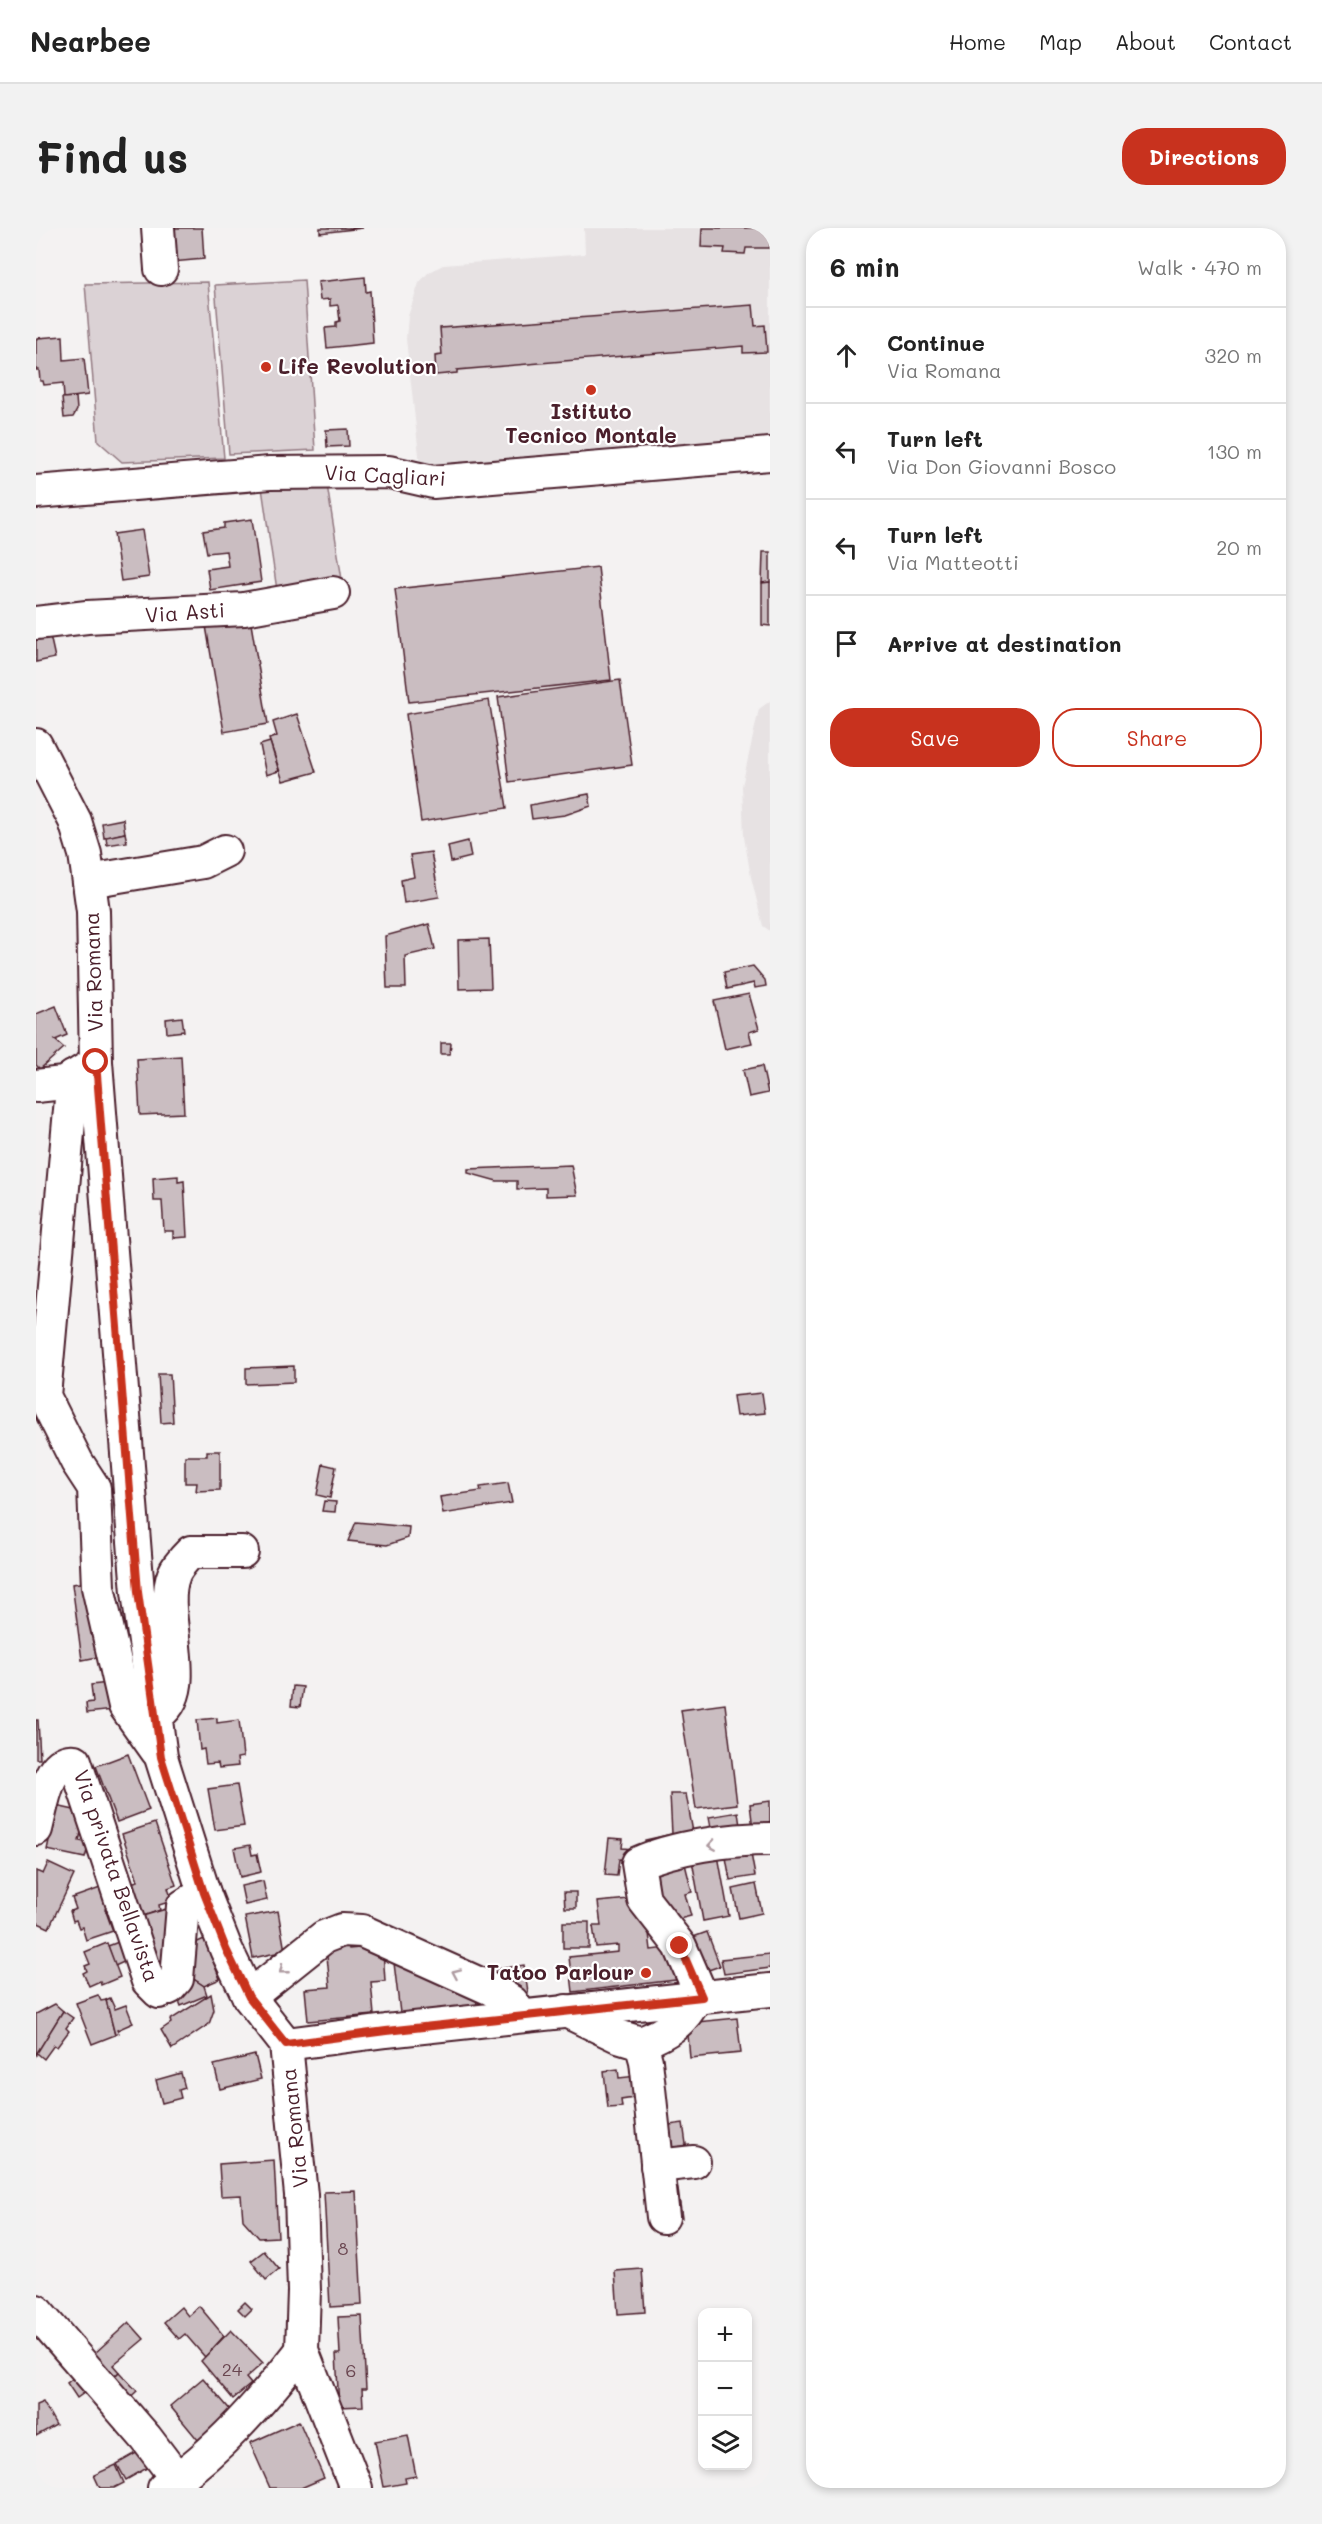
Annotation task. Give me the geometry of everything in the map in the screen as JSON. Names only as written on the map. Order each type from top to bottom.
[{"type":"street","points":[[158,228],[161,269]]},
{"type":"street","name":"Via Cagliari","points":[[36,492],[270,472],[388,472],[433,482],[469,468],[770,454]]},
{"type":"street","name":"Via Asti","points":[[36,623],[87,617],[244,609],[333,593]]},
{"type":"street","name":"Via Romana","points":[[36,745],[47,789],[75,821],[87,867],[93,911],[85,1070],[138,1592],[161,1757],[204,1893],[226,1949],[249,1997],[286,2044],[302,2195],[304,2291],[302,2350],[356,2488]]},
{"type":"street","points":[[87,867],[203,862],[225,851]]},
{"type":"street","points":[[36,1086],[64,1083],[85,1070]]},
{"type":"street","points":[[85,1070],[44,1291],[44,1396],[77,1462],[94,1488],[98,1587],[125,1706],[161,1757]]},
{"type":"street","points":[[155,1716],[166,1710],[177,1684],[167,1600],[174,1572],[191,1552],[242,1552]]},
{"type":"street","name":"Via privata Bellavista","points":[[36,1830],[51,1773],[59,1764],[67,1760],[75,1761],[148,1981],[154,1990],[159,1992],[169,1988],[177,1979],[183,1906],[204,1893]]},
{"type":"street","points":[[699,1997],[680,1946],[644,1900],[638,1863],[657,1854],[749,1839],[770,1839]]},
{"type":"street","points":[[249,1997],[324,1937],[342,1930],[362,1931],[491,1989],[512,2002],[521,2016]]},
{"type":"street","points":[[286,2044],[770,1990]]},
{"type":"street","points":[[566,2011],[618,2036],[641,2043],[675,2026],[699,1997]]},
{"type":"street","points":[[641,2043],[663,2217]]},
{"type":"street","points":[[657,2166],[694,2162]]},
{"type":"street","points":[[36,2311],[146,2438],[171,2484],[216,2446],[281,2377],[302,2350]]},
{"type":"shaded area","name":"Istituto Tecnico Montale","points":[[584,228],[770,228],[770,442],[431,469],[420,464],[406,339],[408,316],[419,283],[428,273],[443,265],[585,254]]},
{"type":"shaded area","name":"Life Revolution","points":[[304,280],[315,450],[229,454],[215,285]]},
{"type":"shaded area","points":[[208,282],[224,458],[122,462],[98,441],[85,284]]},
{"type":"shaded area","points":[[261,481],[327,485],[343,586],[278,597]]},
{"type":"shaded area","points":[[770,701],[770,931],[763,926],[751,877],[744,837],[742,786],[759,709]]},
{"type":"building","points":[[170,228],[202,228],[204,259],[172,262]]},
{"type":"building","points":[[320,228],[363,228],[320,233]]},
{"type":"building","points":[[702,228],[770,228],[770,248],[746,248],[745,254],[724,253],[725,248],[701,247]]},
{"type":"building","points":[[365,277],[366,292],[370,291],[373,343],[327,348],[325,328],[336,327],[336,322],[340,321],[338,305],[330,306],[330,299],[320,300],[318,282]]},
{"type":"building","points":[[753,305],[755,326],[765,325],[767,352],[743,353],[743,346],[457,370],[457,373],[436,375],[435,356],[442,355],[440,328]]},
{"type":"building","points":[[63,336],[64,360],[84,358],[88,395],[64,398],[63,383],[44,385],[43,381],[40,381],[39,370],[36,370],[37,338]]},
{"type":"building","points":[[76,397],[77,410],[73,417],[64,418],[62,398]]},
{"type":"building","points":[[348,429],[349,446],[327,447],[326,430]]},
{"type":"building","points":[[252,519],[261,582],[210,590],[207,569],[228,566],[226,551],[207,553],[203,531],[224,528],[224,523]]},
{"type":"building","points":[[142,530],[149,577],[121,581],[114,534]]},
{"type":"building","points":[[763,552],[770,552],[770,582],[762,583]]},
{"type":"building","points":[[598,567],[611,680],[409,702],[395,589]]},
{"type":"building","points":[[770,582],[770,626],[762,625],[762,583]]},
{"type":"building","points":[[250,618],[268,724],[224,732],[206,626]]},
{"type":"building","points":[[48,626],[55,658],[36,662],[36,629]]},
{"type":"building","points":[[620,680],[632,765],[509,782],[498,697]]},
{"type":"building","points":[[489,700],[507,808],[421,822],[406,714]]},
{"type":"building","points":[[297,714],[316,772],[283,781],[269,739],[277,736],[273,722]]},
{"type":"building","points":[[270,742],[279,771],[266,775],[260,745]]},
{"type":"building","points":[[589,794],[591,806],[565,815],[532,819],[530,805]]},
{"type":"building","points":[[123,819],[125,833],[104,838],[102,823]]},
{"type":"building","points":[[125,833],[127,842],[107,845],[106,837]]},
{"type":"building","points":[[468,841],[471,857],[451,862],[448,846]]},
{"type":"building","points":[[431,852],[439,897],[404,903],[401,880],[414,877],[410,855]]},
{"type":"building","points":[[429,924],[435,949],[405,956],[406,988],[387,988],[385,936]]},
{"type":"building","points":[[489,939],[491,988],[459,989],[458,940]]},
{"type":"building","points":[[753,966],[765,980],[766,986],[755,988],[754,983],[727,989],[724,972]]},
{"type":"building","points":[[749,994],[759,1029],[749,1032],[752,1043],[725,1049],[714,1001]]},
{"type":"building","points":[[56,1006],[67,1035],[55,1040],[64,1048],[40,1069],[36,1065],[36,1014]]},
{"type":"building","points":[[182,1017],[184,1031],[167,1033],[166,1019]]},
{"type":"building","points":[[441,1043],[451,1043],[450,1054],[441,1054]]},
{"type":"building","points":[[181,1056],[184,1113],[140,1115],[137,1059]]},
{"type":"building","points":[[762,1066],[768,1093],[749,1097],[743,1070]]},
{"type":"building","points":[[571,1165],[577,1195],[546,1196],[546,1188],[517,1189],[517,1181],[497,1181],[468,1173],[468,1169]]},
{"type":"building","points":[[178,1176],[178,1182],[184,1181],[187,1237],[173,1238],[173,1231],[164,1231],[162,1201],[154,1201],[153,1178]]},
{"type":"building","points":[[294,1366],[294,1382],[246,1384],[246,1368]]},
{"type":"building","points":[[158,1374],[170,1374],[173,1422],[161,1423]]},
{"type":"building","points":[[762,1393],[765,1413],[736,1416],[733,1396]]},
{"type":"building","points":[[207,1451],[220,1451],[220,1490],[196,1491],[197,1483],[185,1483],[185,1456],[207,1456]]},
{"type":"building","points":[[323,1464],[336,1467],[330,1498],[317,1495]]},
{"type":"building","points":[[508,1483],[512,1503],[443,1514],[440,1497],[481,1491],[480,1487]]},
{"type":"building","points":[[324,1501],[336,1502],[335,1512],[322,1511]]},
{"type":"building","points":[[356,1522],[409,1527],[408,1538],[387,1545],[348,1541]]},
{"type":"building","points":[[87,1582],[98,1657],[82,1660],[72,1584]]},
{"type":"building","points":[[109,1683],[113,1710],[87,1713],[86,1703],[93,1702],[91,1685]]},
{"type":"building","points":[[293,1686],[303,1687],[300,1707],[291,1706]]},
{"type":"building","points":[[725,1704],[737,1804],[696,1809],[681,1710]]},
{"type":"building","points":[[217,1718],[217,1723],[239,1720],[243,1757],[237,1758],[238,1766],[219,1768],[218,1763],[206,1764],[204,1749],[200,1750],[197,1720]]},
{"type":"building","points":[[36,1720],[38,1720],[40,1759],[36,1759]]},
{"type":"building","points":[[128,1754],[149,1810],[117,1822],[96,1766]]},
{"type":"building","points":[[237,1785],[244,1826],[215,1830],[208,1789]]},
{"type":"building","points":[[670,1794],[686,1794],[695,1843],[648,1853],[645,1840],[672,1834]]},
{"type":"building","points":[[770,1801],[770,1835],[754,1837],[750,1804]]},
{"type":"building","points":[[56,1806],[74,1810],[84,1819],[79,1841],[89,1843],[85,1858],[47,1850]]},
{"type":"building","points":[[738,1812],[741,1833],[713,1838],[709,1817]]},
{"type":"building","points":[[155,1823],[176,1885],[168,1888],[172,1901],[159,1905],[160,1910],[141,1917],[130,1883],[138,1881],[122,1834]]},
{"type":"building","points":[[609,1838],[623,1839],[622,1848],[633,1849],[632,1860],[619,1859],[617,1876],[605,1875]]},
{"type":"building","points":[[250,1845],[252,1855],[257,1854],[261,1872],[240,1877],[234,1848]]},
{"type":"building","points":[[750,1848],[755,1876],[730,1880],[725,1852]]},
{"type":"building","points":[[717,1850],[729,1916],[703,1921],[691,1855]]},
{"type":"building","points":[[683,1856],[692,1892],[685,1894],[691,1916],[663,1923],[642,1866]]},
{"type":"building","points":[[48,1863],[74,1875],[49,1928],[36,1922],[36,1871],[43,1874]]},
{"type":"building","points":[[263,1881],[267,1900],[245,1905],[241,1886]]},
{"type":"building","points":[[756,1884],[762,1913],[739,1918],[733,1889]]},
{"type":"building","points":[[106,1886],[113,1907],[105,1909],[113,1931],[86,1940],[82,1927],[79,1928],[76,1920],[73,1921],[70,1911],[76,1909],[72,1898]]},
{"type":"building","points":[[564,1892],[576,1892],[576,1908],[565,1908]]},
{"type":"building","points":[[639,1898],[646,1908],[651,1950],[674,1947],[684,1979],[573,1992],[569,1957],[618,1952],[618,1945],[596,1947],[593,1926],[601,1926],[598,1902]]},
{"type":"building","points":[[166,1909],[173,1927],[169,1966],[153,1971],[136,1918]]},
{"type":"building","points":[[278,1911],[285,1951],[253,1958],[245,1917]]},
{"type":"building","points":[[563,1922],[589,1922],[589,1948],[563,1948]]},
{"type":"building","points":[[707,1932],[720,1966],[697,1974],[685,1940]]},
{"type":"building","points":[[204,1939],[220,1979],[204,1986],[189,1976],[191,1945]]},
{"type":"building","points":[[121,1941],[128,1960],[115,1966],[108,1946]]},
{"type":"building","points":[[107,1943],[120,1977],[101,1985],[100,1981],[89,1986],[83,1973],[87,1971],[85,1966],[90,1964],[85,1952]]},
{"type":"building","points":[[348,1944],[349,1949],[371,1947],[383,1950],[385,1981],[371,1982],[374,2015],[308,2021],[305,1989],[330,1987],[326,1946]]},
{"type":"building","points":[[770,1954],[770,1968],[724,1974],[721,1959]]},
{"type":"building","points":[[394,1963],[475,1987],[477,2005],[400,2013]]},
{"type":"building","points":[[524,1965],[528,1993],[514,1995],[493,1985],[491,1970]]},
{"type":"building","points":[[189,1976],[204,1986],[207,1995],[181,2006],[176,1993]]},
{"type":"building","points":[[211,1994],[214,2010],[209,2024],[172,2049],[161,2030],[171,2023],[170,2020]]},
{"type":"building","points":[[98,1995],[101,2001],[106,2000],[115,2035],[92,2044],[76,2003]]},
{"type":"building","points":[[110,1998],[115,2009],[126,2005],[133,2023],[117,2030],[119,2033],[115,2035],[106,2000]]},
{"type":"building","points":[[55,2004],[63,2011],[36,2055],[36,2014]]},
{"type":"building","points":[[63,2011],[73,2018],[66,2028],[69,2031],[57,2047],[54,2045],[44,2059],[37,2053]]},
{"type":"building","points":[[737,2018],[741,2053],[690,2058],[687,2023]]},
{"type":"building","points":[[255,2055],[261,2079],[220,2089],[214,2065]]},
{"type":"building","points":[[618,2069],[619,2078],[637,2076],[640,2097],[621,2100],[622,2107],[608,2108],[604,2071]]},
{"type":"building","points":[[181,2073],[185,2088],[179,2090],[181,2098],[162,2103],[156,2080]]},
{"type":"building","points":[[683,2123],[687,2151],[660,2155],[656,2127]]},
{"type":"building","points":[[274,2160],[278,2237],[259,2238],[243,2220],[241,2195],[221,2196],[219,2164]]},
{"type":"building","points":[[676,2175],[682,2218],[668,2219],[662,2177]]},
{"type":"building","points":[[356,2191],[362,2305],[330,2307],[324,2192]]},
{"type":"building","points":[[264,2251],[279,2269],[266,2280],[251,2261]]},
{"type":"building","points":[[642,2269],[645,2312],[618,2314],[615,2271]]},
{"type":"building","points":[[245,2302],[252,2309],[245,2316],[238,2309]]},
{"type":"building","points":[[199,2306],[224,2336],[205,2357],[185,2334],[179,2339],[164,2322],[181,2307],[188,2316]]},
{"type":"building","points":[[362,2316],[366,2389],[362,2389],[363,2406],[339,2407],[336,2354],[340,2354],[338,2317]]},
{"type":"building","points":[[129,2322],[144,2339],[113,2365],[119,2372],[105,2386],[84,2363]]},
{"type":"building","points":[[231,2330],[263,2363],[246,2378],[251,2384],[233,2399],[201,2361]]},
{"type":"building","points":[[119,2372],[137,2391],[122,2405],[105,2386]]},
{"type":"building","points":[[80,2373],[92,2387],[77,2398],[67,2383]]},
{"type":"building","points":[[203,2378],[232,2412],[198,2440],[170,2406]]},
{"type":"building","points":[[43,2402],[56,2425],[36,2436],[36,2405]]},
{"type":"building","points":[[299,2421],[324,2478],[301,2488],[270,2488],[250,2443]]},
{"type":"building","points":[[408,2435],[416,2476],[405,2478],[406,2483],[384,2487],[375,2441]]},
{"type":"building","points":[[145,2448],[154,2464],[126,2480],[117,2464]]},
{"type":"building","points":[[116,2465],[124,2483],[114,2488],[100,2488],[94,2475]]},
{"type":"place","name":"Life Revolution","points":[[266,367]]},
{"type":"place","name":"Istituto Tecnico Montale","points":[[591,390]]},
{"type":"place","name":"Tatoo Parlour","points":[[646,1973]]},
{"type":"route","points":[[96,1062],[138,1592],[161,1757],[204,1893],[226,1949],[249,1997],[286,2044],[702,1997],[680,1946]]}]
